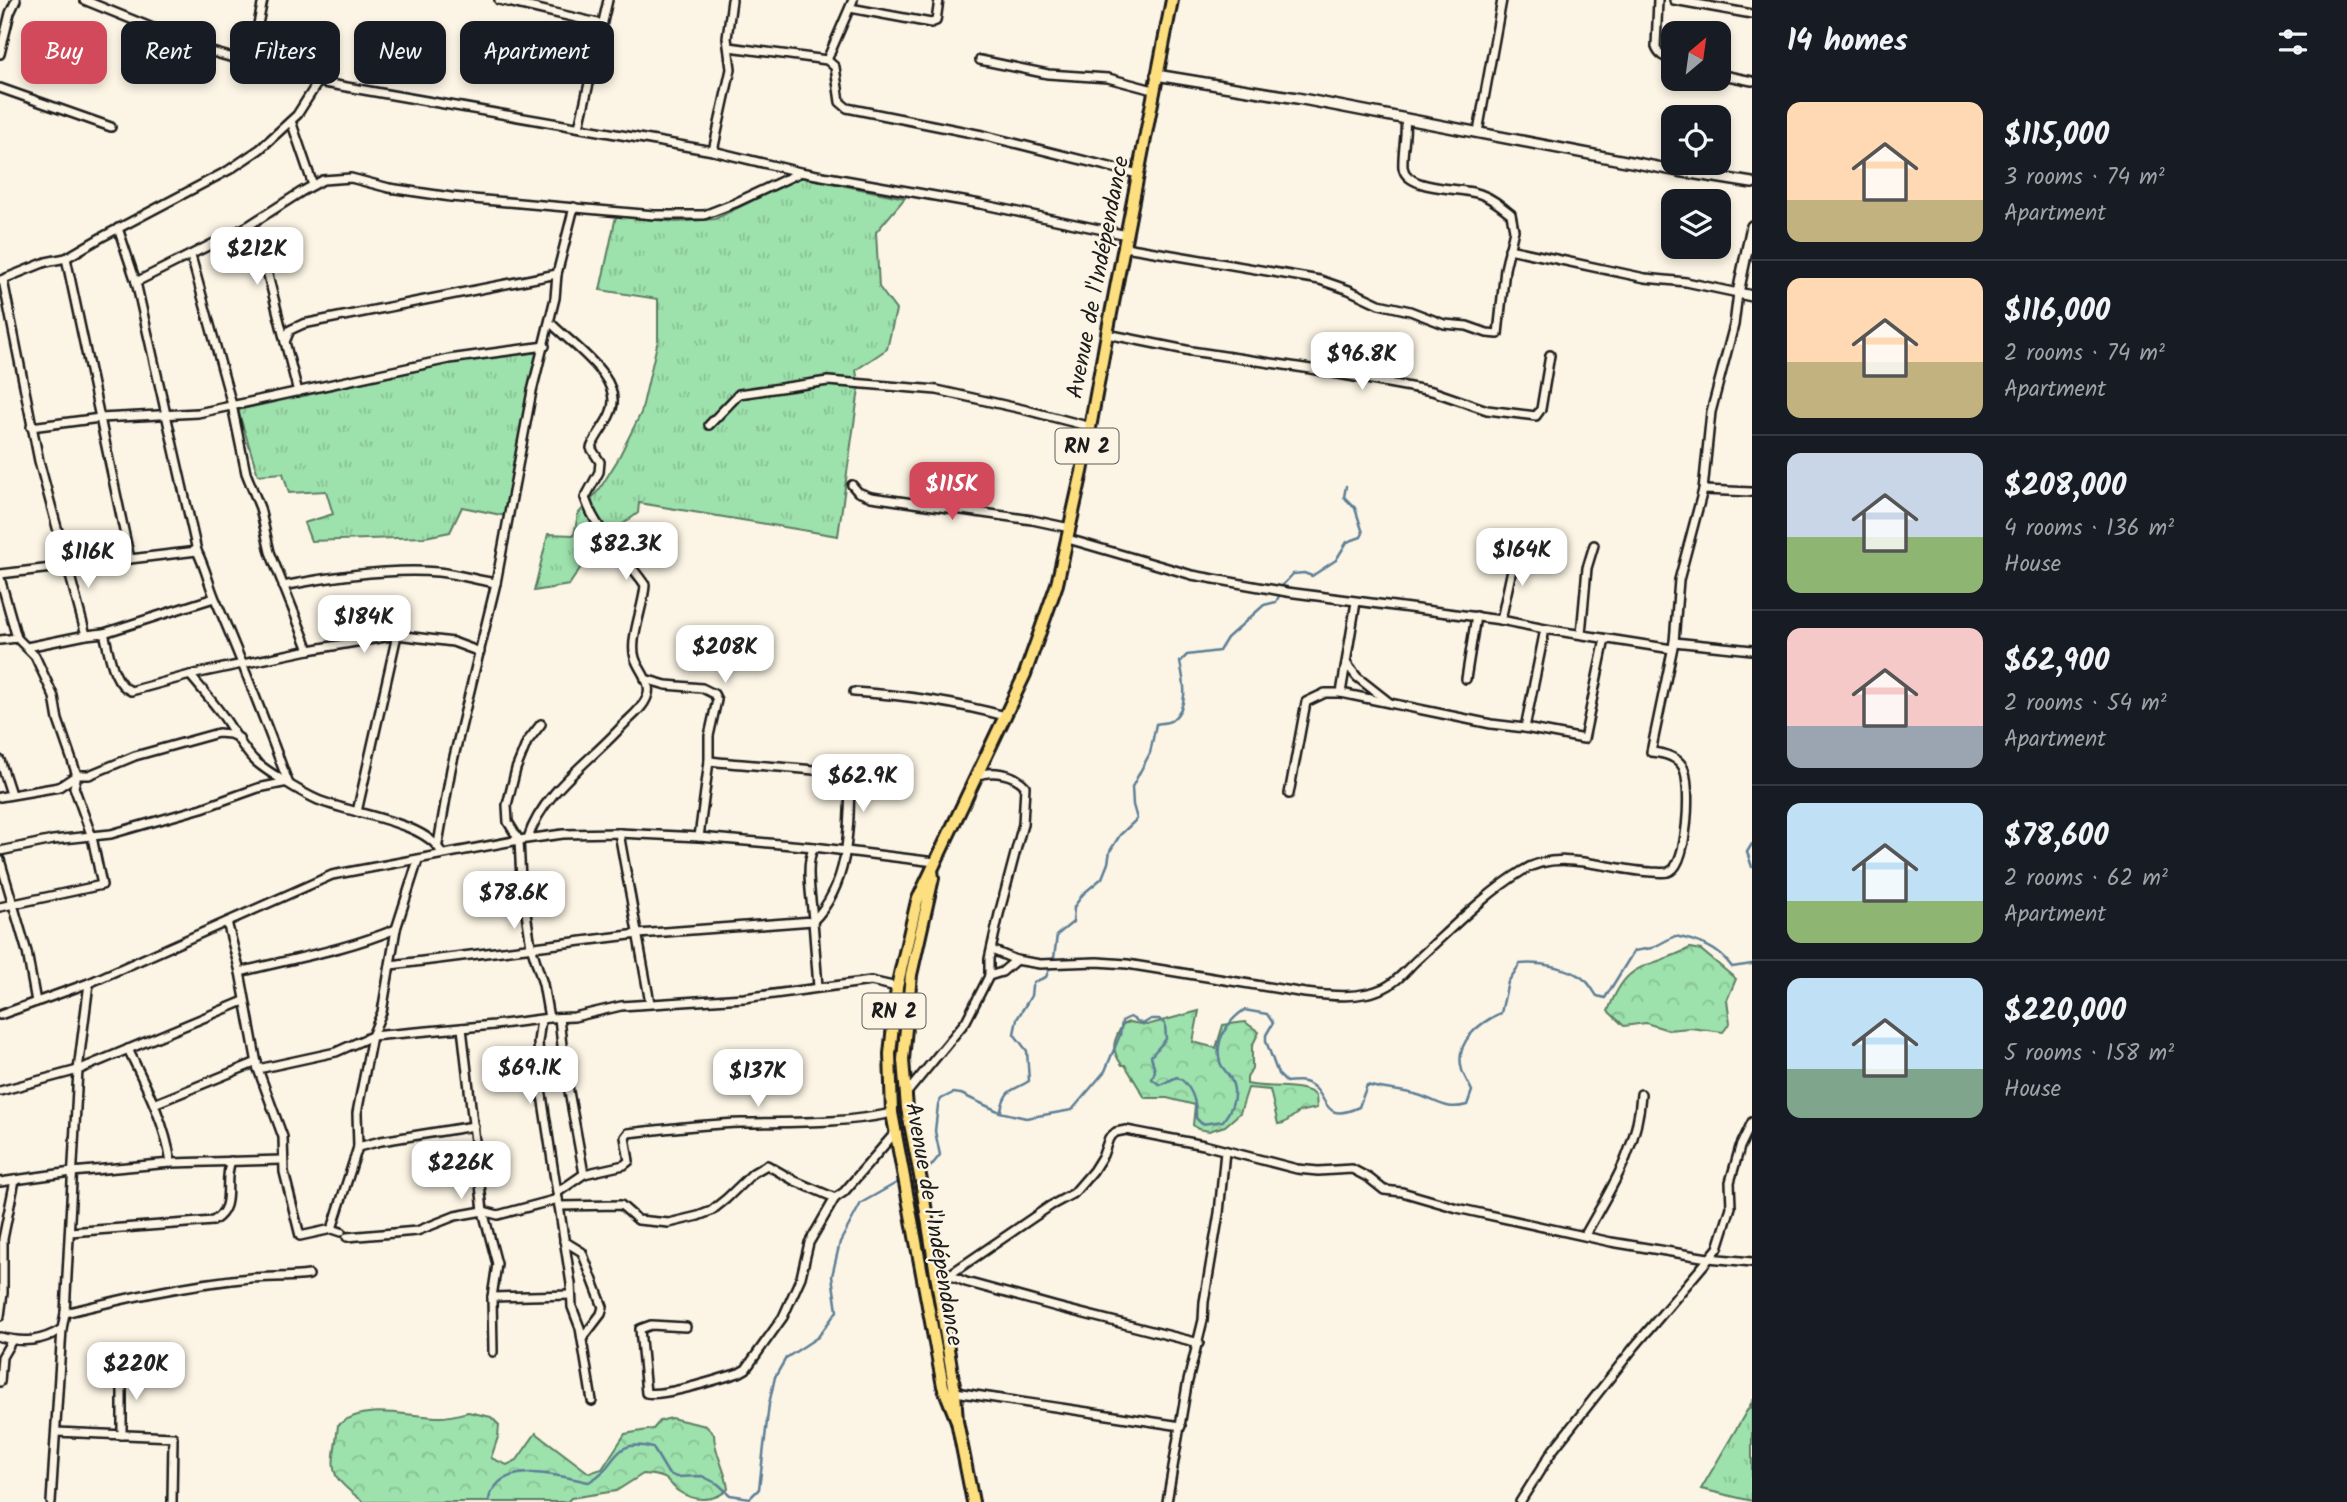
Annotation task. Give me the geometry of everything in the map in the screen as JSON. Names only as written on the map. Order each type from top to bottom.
[{"type":"main road","name":"Avenue de l'Indépendance","points":[[957,1421],[943,1386],[894,1134],[890,1054],[897,987],[916,901],[1006,716],[1040,638],[1057,584],[1091,427],[1171,0]]},
{"type":"main road","name":"Avenue de l'Indépendance","points":[[934,866],[907,1000],[903,1060],[906,1094],[955,1392],[957,1421],[973,1502]]},
{"type":"street","points":[[0,54],[16,0]]},
{"type":"street","points":[[84,0],[97,2],[230,57]]},
{"type":"street","points":[[258,21],[262,0]]},
{"type":"street","points":[[502,0],[590,21]]},
{"type":"street","points":[[603,21],[608,0]]},
{"type":"street","points":[[713,151],[731,69],[728,27],[732,0]]},
{"type":"street","points":[[827,60],[851,4],[931,23],[936,21],[939,0]]},
{"type":"street","points":[[1478,132],[1502,0]]},
{"type":"street","points":[[1658,0],[1656,47],[1661,55]]},
{"type":"street","points":[[1674,0],[1752,14]]},
{"type":"street","points":[[729,47],[827,60],[835,67],[839,102],[848,108],[982,135],[1138,174]]},
{"type":"street","points":[[980,60],[1048,74],[1108,78],[1153,90]]},
{"type":"street","points":[[1156,75],[1752,183]]},
{"type":"street","points":[[1731,77],[1752,81]]},
{"type":"street","points":[[86,635],[32,427],[1,280],[46,262],[66,258],[229,170],[260,149],[291,121],[317,84]]},
{"type":"street","points":[[330,84],[713,151],[800,172],[981,204],[1128,235]]},
{"type":"street","points":[[579,127],[589,84]]},
{"type":"street","points":[[0,88],[111,127]]},
{"type":"street","points":[[1125,247],[1320,279],[1379,304],[1410,311],[1444,324],[1467,326],[1498,334],[1505,269],[1514,230],[1511,214],[1496,201],[1479,193],[1421,185],[1408,177],[1403,167],[1405,118]]},
{"type":"street","points":[[291,121],[313,185]]},
{"type":"street","points":[[136,282],[248,226],[323,180],[351,178],[389,188],[451,197],[654,215],[704,215],[800,172]]},
{"type":"street","points":[[442,853],[438,844],[452,769],[496,583],[532,391],[545,346],[557,274],[574,206]]},
{"type":"street","points":[[248,226],[268,275],[298,393]]},
{"type":"street","points":[[992,950],[1016,960],[1040,964],[1127,964],[1305,993],[1354,995],[1381,990],[1391,985],[1500,886],[1535,864],[1568,861],[1639,872],[1670,872],[1677,867],[1686,832],[1687,783],[1684,767],[1675,759],[1651,751],[1673,646],[1679,580],[1703,490],[1712,412],[1734,326],[1752,226]]},
{"type":"street","points":[[118,228],[136,282],[197,551],[289,782]]},
{"type":"street","points":[[1509,249],[1645,278],[1686,282],[1752,296]]},
{"type":"street","points":[[191,256],[232,405],[246,473],[260,508],[270,552],[309,650]]},
{"type":"street","points":[[66,258],[130,559]]},
{"type":"street","points":[[285,342],[290,330],[303,324],[557,274]]},
{"type":"street","points":[[528,838],[533,822],[544,806],[644,703],[649,686],[635,658],[633,644],[645,585],[605,535],[584,498],[599,472],[600,463],[591,448],[595,436],[611,412],[613,396],[607,378],[591,359],[550,322]]},
{"type":"street","points":[[1107,334],[1191,351],[1432,391],[1488,410],[1536,416],[1541,409],[1550,355]]},
{"type":"street","points":[[32,427],[100,418],[198,413],[449,359],[545,346]]},
{"type":"street","points":[[709,425],[739,394],[828,381],[937,390],[1091,427]]},
{"type":"street","points":[[852,485],[858,492],[871,497],[1032,520],[1192,575],[1356,602],[1476,616],[1605,639],[1752,650]]},
{"type":"street","points":[[1703,490],[1752,492]]},
{"type":"street","points":[[1581,634],[1587,568],[1594,545]]},
{"type":"street","points":[[0,907],[102,885],[92,837],[74,787],[77,775],[58,720],[54,696],[35,656],[17,638],[0,576],[197,551]]},
{"type":"street","points":[[1501,620],[1516,551]]},
{"type":"street","points":[[283,586],[318,579],[400,571],[439,572],[496,583]]},
{"type":"street","points":[[27,647],[104,633],[214,598]]},
{"type":"street","points":[[1341,693],[1356,602]]},
{"type":"street","points":[[1466,679],[1476,616]]},
{"type":"street","points":[[1525,728],[1545,629]]},
{"type":"street","points":[[104,633],[118,678],[124,688],[131,691],[190,675],[397,635],[453,642],[480,652]]},
{"type":"street","points":[[356,812],[397,635]]},
{"type":"street","points":[[0,640],[17,638]]},
{"type":"street","points":[[1289,794],[1306,702],[1325,693],[1341,693],[1491,724],[1584,739],[1605,639]]},
{"type":"street","points":[[1346,663],[1370,689],[1393,705]]},
{"type":"street","points":[[190,675],[254,759],[317,800],[390,821],[438,844]]},
{"type":"street","points":[[645,679],[666,685],[702,688],[714,694],[717,700],[709,736],[709,761],[699,837]]},
{"type":"street","points":[[854,692],[928,701],[1006,716]]},
{"type":"street","points":[[541,723],[524,751],[507,805],[508,822],[519,840],[521,880],[531,946],[543,984],[545,1019],[538,1041],[540,1082],[572,1307],[582,1339],[592,1401]]},
{"type":"street","points":[[0,797],[59,787],[77,775],[89,775],[135,756],[218,733],[239,738]]},
{"type":"street","points":[[0,760],[11,794]]},
{"type":"street","points":[[391,965],[638,934],[813,921],[834,892],[846,852],[850,774],[709,761]]},
{"type":"street","points":[[906,1094],[966,1021],[989,976],[992,950],[1011,865],[1023,824],[1025,786],[1011,776],[987,772],[975,777]]},
{"type":"street","points":[[0,851],[53,839],[111,834],[202,808],[258,788],[289,782]]},
{"type":"street","points":[[619,833],[650,1003]]},
{"type":"street","points":[[0,1014],[89,983],[332,874],[528,838],[619,833],[699,837],[814,846],[934,866]]},
{"type":"street","points":[[814,846],[809,864],[818,987]]},
{"type":"street","points":[[0,860],[27,953],[36,1002]]},
{"type":"street","points":[[332,1228],[358,1147],[357,1113],[372,1036],[382,1012],[396,929],[418,860]]},
{"type":"street","points":[[227,922],[240,972],[258,1065],[283,1137],[282,1160],[300,1236],[332,1228],[344,1235],[417,1231],[455,1216],[483,1211],[498,1215],[558,1199],[621,1205],[638,1220],[669,1223],[711,1211],[752,1173],[767,1165],[795,1181],[835,1198]]},
{"type":"street","points":[[240,972],[350,947],[396,929]]},
{"type":"street","points":[[989,976],[1002,972],[1016,960]]},
{"type":"street","points":[[154,1104],[258,1065],[336,1052],[372,1036],[574,1017],[621,1006],[744,998],[871,981],[897,987]]},
{"type":"street","points":[[51,1502],[65,1313],[78,1070],[89,983]]},
{"type":"street","points":[[0,1091],[78,1070],[244,1001]]},
{"type":"street","points":[[559,1018],[564,1064],[584,1174]]},
{"type":"street","points":[[462,1028],[483,1211],[497,1264],[492,1297],[493,1352]]},
{"type":"street","points":[[128,1049],[154,1104],[168,1142],[170,1163]]},
{"type":"street","points":[[1585,1235],[1615,1182],[1633,1142],[1639,1119],[1641,1094]]},
{"type":"street","points":[[558,1199],[584,1174],[624,1165],[629,1161],[625,1137],[628,1133],[722,1124],[797,1124],[864,1119],[892,1113]]},
{"type":"street","points":[[1520,1502],[1553,1450],[1634,1346],[1718,1248],[1731,1207],[1730,1182],[1740,1147],[1752,1122]]},
{"type":"street","points":[[358,1147],[474,1126]]},
{"type":"street","points":[[937,1278],[949,1275],[1050,1206],[1074,1194],[1103,1155],[1109,1138],[1116,1132],[1126,1130],[1225,1150],[1297,1169],[1352,1169],[1384,1190],[1611,1242],[1708,1258],[1752,1262]]},
{"type":"street","points":[[687,1327],[650,1325],[640,1329],[646,1393],[667,1392],[746,1369],[786,1310],[801,1278],[810,1243],[835,1198],[844,1192],[894,1134]]},
{"type":"street","points":[[1167,1502],[1187,1385],[1199,1343],[1219,1213],[1225,1150]]},
{"type":"street","points":[[0,1182],[170,1163],[282,1160]]},
{"type":"street","points":[[70,1232],[213,1221],[220,1217],[226,1208],[226,1174],[231,1161]]},
{"type":"street","points":[[0,1316],[3,1293],[3,1239],[15,1180]]},
{"type":"street","points":[[564,1241],[582,1252],[603,1307],[601,1314],[582,1339]]},
{"type":"street","points":[[65,1313],[143,1294],[202,1284],[309,1275]]},
{"type":"street","points":[[949,1275],[1057,1307],[1199,1343]]},
{"type":"street","points":[[492,1297],[571,1295]]},
{"type":"street","points":[[0,1337],[39,1340],[62,1329]]},
{"type":"street","points":[[0,1382],[2,1357],[12,1340]]},
{"type":"street","points":[[122,1369],[122,1435]]},
{"type":"street","points":[[955,1392],[1181,1426]]},
{"type":"street","points":[[56,1432],[173,1437],[172,1502]]},
{"type":"green space","points":[[801,177],[905,198],[876,232],[879,287],[896,310],[887,349],[856,370],[859,389],[838,536],[639,503],[638,513],[604,538],[607,560],[581,567],[569,585],[534,591],[548,534],[574,535],[578,514],[599,490],[641,413],[658,340],[658,299],[600,290],[616,216],[677,222],[715,219]]},
{"type":"green space","points":[[537,352],[506,516],[462,507],[450,532],[425,537],[311,541],[304,523],[333,514],[326,491],[289,493],[283,473],[258,475],[238,410],[457,362]]},
{"type":"green space","points":[[1690,948],[1701,950],[1736,979],[1727,1000],[1730,1023],[1723,1032],[1690,1028],[1668,1030],[1646,1023],[1624,1026],[1608,1011],[1615,994],[1631,973]]},
{"type":"green space","points":[[1199,1011],[1193,1042],[1216,1048],[1223,1025],[1245,1022],[1259,1032],[1252,1046],[1252,1068],[1247,1084],[1303,1089],[1316,1096],[1317,1108],[1299,1112],[1284,1123],[1278,1124],[1270,1090],[1248,1088],[1240,1113],[1225,1126],[1209,1131],[1193,1125],[1195,1105],[1167,1098],[1145,1098],[1114,1049],[1115,1040],[1123,1024],[1129,1022],[1147,1025]]},
{"type":"green space","points":[[1752,1402],[1752,1501],[1701,1489]]},
{"type":"green space","points":[[374,1412],[441,1417],[468,1412],[491,1417],[499,1425],[491,1458],[507,1465],[517,1460],[536,1433],[589,1473],[602,1469],[625,1434],[653,1429],[660,1421],[671,1418],[706,1426],[714,1434],[728,1489],[711,1498],[697,1499],[684,1495],[664,1478],[643,1474],[616,1491],[571,1498],[567,1502],[364,1502],[337,1477],[333,1462],[338,1425],[349,1418]]},
{"type":"waterway","points":[[1281,587],[1293,574],[1304,573],[1312,576],[1336,560],[1347,542],[1361,537],[1363,533],[1355,508],[1344,497],[1346,486]]},
{"type":"waterway","points":[[1054,958],[1057,935],[1073,922],[1074,907],[1083,894],[1102,878],[1110,851],[1120,835],[1137,819],[1132,787],[1150,753],[1156,724],[1172,720],[1181,708],[1184,685],[1180,662],[1187,655],[1219,651],[1227,638],[1264,605],[1276,602],[1280,594]]},
{"type":"waterway","points":[[1752,844],[1747,852],[1752,867]]},
{"type":"waterway","points":[[922,1173],[927,1171],[940,1155],[935,1131],[941,1099],[953,1093],[961,1094],[1000,1112],[1026,1118],[1072,1110],[1105,1071],[1120,1035],[1122,1021],[1130,1017],[1143,1024],[1151,1019],[1159,1019],[1165,1024],[1166,1039],[1151,1056],[1155,1071],[1152,1079],[1160,1085],[1177,1077],[1182,1080],[1192,1094],[1196,1118],[1202,1124],[1223,1121],[1230,1111],[1234,1088],[1221,1064],[1219,1047],[1228,1026],[1244,1010],[1267,1014],[1273,1023],[1266,1035],[1266,1041],[1278,1074],[1286,1082],[1302,1081],[1313,1086],[1331,1110],[1346,1112],[1359,1107],[1367,1085],[1412,1093],[1447,1106],[1459,1107],[1467,1105],[1472,1091],[1460,1060],[1465,1042],[1484,1022],[1501,1013],[1508,982],[1520,964],[1546,965],[1574,973],[1587,982],[1597,996],[1605,998],[1634,951],[1652,948],[1675,936],[1707,946],[1720,954],[1732,967],[1752,964]]},
{"type":"waterway","points":[[1001,1110],[1008,1094],[1029,1081],[1027,1051],[1014,1034],[1017,1019],[1031,996],[1034,982],[1046,977],[1051,965]]},
{"type":"waterway","points":[[489,1502],[495,1487],[503,1479],[514,1475],[539,1473],[589,1482],[599,1475],[622,1449],[629,1446],[653,1448],[668,1473],[676,1477],[702,1476],[718,1484],[730,1495],[750,1498],[759,1489],[769,1404],[775,1377],[786,1358],[818,1337],[837,1311],[832,1276],[840,1242],[861,1203],[900,1181]]}]
